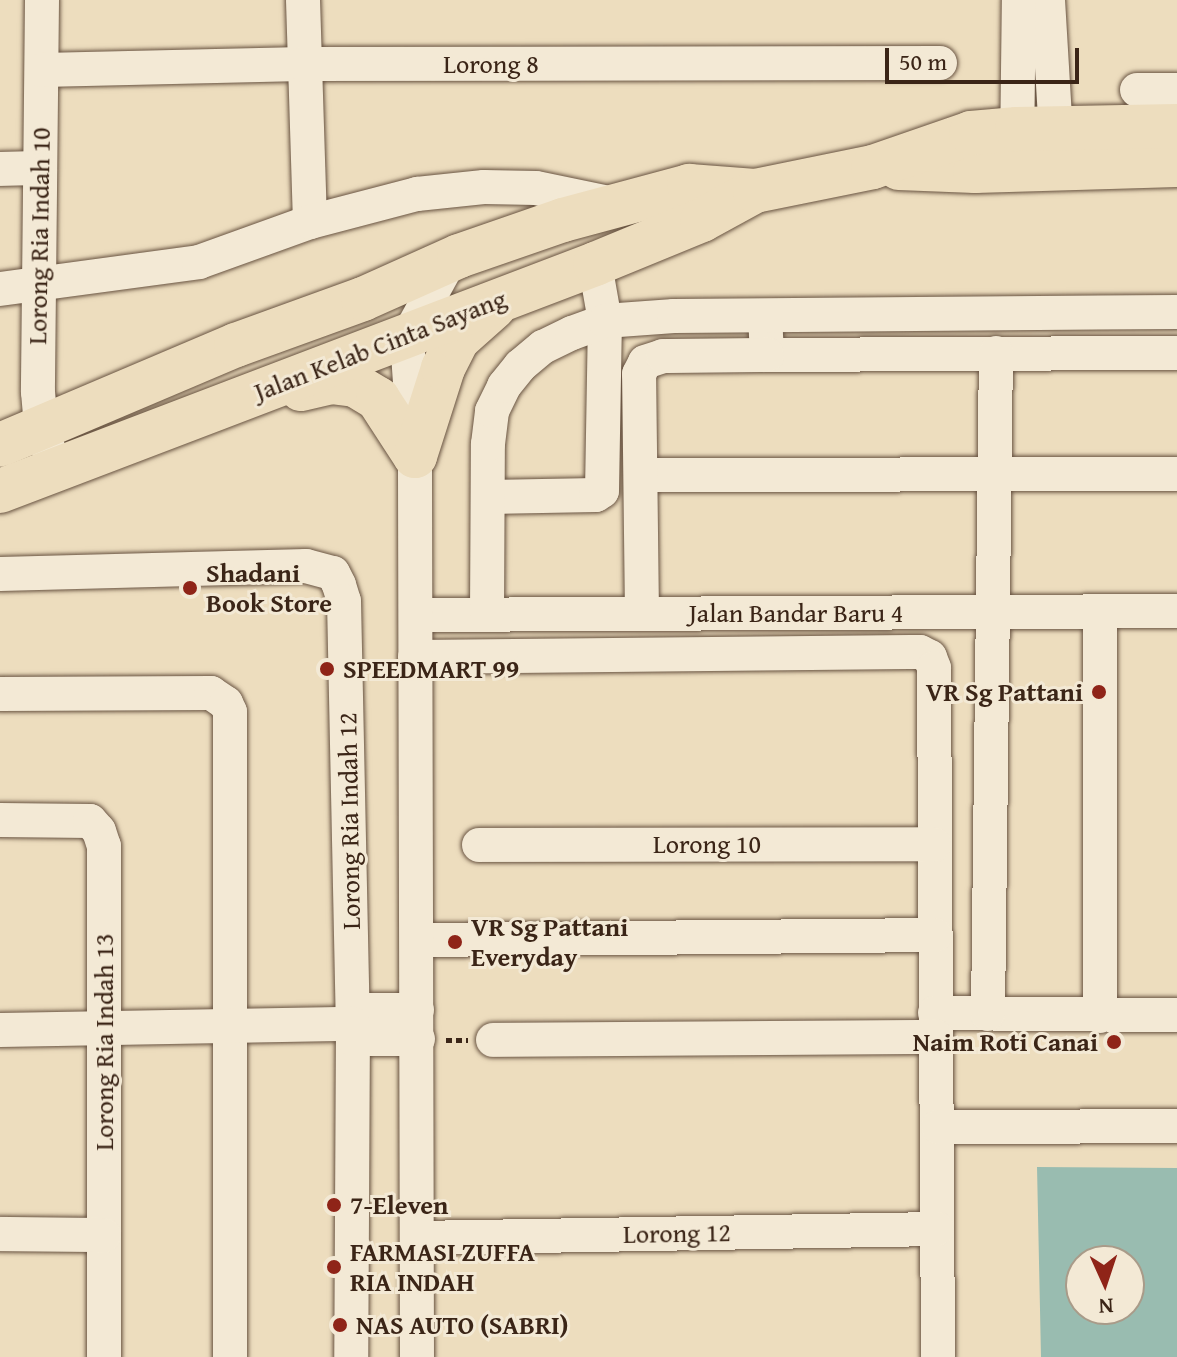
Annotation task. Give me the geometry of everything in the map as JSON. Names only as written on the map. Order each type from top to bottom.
[{"type":"main road","name":"Jalan Kelab Cinta Sayang","points":[[1037,148],[1177,126]]},
{"type":"main road","name":"Jalan Kelab Cinta Sayang","points":[[0,445],[236,345],[363,299],[450,260],[563,220],[689,186],[755,191],[873,167],[971,133],[1037,148],[1177,165]]},
{"type":"main road","name":"Jalan Kelab Cinta Sayang","points":[[0,491],[199,418],[256,392],[407,338],[436,322],[595,264],[702,220],[755,191]]},
{"type":"main road","points":[[415,456],[443,368],[458,339],[507,295]]},
{"type":"main road","points":[[256,392],[284,393],[331,382],[355,385],[378,399],[415,456]]},
{"type":"street","name":"Lorong Ria Indah 10","points":[[42,0],[37,285],[41,427],[57,470]]},
{"type":"street","points":[[303,0],[310,222]]},
{"type":"street","points":[[1019,0],[1037,148]]},
{"type":"street","points":[[1037,148],[1048,0]]},
{"type":"street","name":"Lorong 8","points":[[42,70],[303,64],[940,63]]},
{"type":"street","points":[[1137,90],[1177,90]]},
{"type":"street","points":[[0,169],[40,168]]},
{"type":"street","points":[[0,289],[199,262],[310,222],[417,194],[506,186],[566,192],[619,205]]},
{"type":"street","points":[[417,1357],[415,456],[407,338],[450,260]]},
{"type":"street","points":[[488,497],[596,495],[602,491],[605,321],[595,264]]},
{"type":"street","points":[[363,299],[407,338]]},
{"type":"street","points":[[487,615],[491,422],[504,386],[543,347],[605,321],[674,316],[1177,312]]},
{"type":"street","points":[[765,316],[767,355]]},
{"type":"street","points":[[988,1014],[996,353]]},
{"type":"street","points":[[642,614],[639,374],[645,362],[663,356],[1177,353]]},
{"type":"street","points":[[641,475],[1177,474]]},
{"type":"street","name":"Lorong Ria Indah 12","points":[[0,574],[306,566],[333,573],[344,601],[353,1024],[351,1357]]},
{"type":"street","name":"Jalan Bandar Baru 4","points":[[416,615],[1177,611]]},
{"type":"street","points":[[1100,612],[1100,1016]]},
{"type":"street","name":"Jalan Bandar Baru 4","points":[[415,657],[920,652],[930,657],[934,668],[934,844]]},
{"type":"street","points":[[0,694],[211,693],[226,703],[232,723],[230,1357]]},
{"type":"street","name":"Lorong Ria Indah 13","points":[[0,820],[90,821],[99,831],[104,846],[104,1357]]},
{"type":"street","points":[[934,844],[938,1357]]},
{"type":"street","name":"Lorong 10","points":[[479,845],[934,844]]},
{"type":"street","points":[[417,940],[935,935]]},
{"type":"street","points":[[493,1040],[936,1025],[988,1014],[1177,1015]]},
{"type":"street","points":[[0,1030],[418,1025]]},
{"type":"street","points":[[938,1127],[1177,1126]]},
{"type":"street","name":"Lorong 12","points":[[417,1238],[937,1229]]},
{"type":"street","points":[[0,1234],[104,1235]]},
{"type":"path","points":[[418,1025],[493,1040]]},
{"type":"water","points":[[1037,1167],[1177,1168],[1177,1357],[1041,1357]]},
{"type":"place","name":"Shadani Book Store","points":[[190,588]]},
{"type":"place","name":"SPEEDMART 99","points":[[327,669]]},
{"type":"place","name":"VR Sg Pattani","points":[[1099,692]]},
{"type":"place","name":"VR Sg Pattani Everyday","points":[[455,942]]},
{"type":"place","name":"Naim Roti Canai","points":[[1114,1042]]},
{"type":"place","name":"7-Eleven","points":[[334,1205]]},
{"type":"place","name":"FARMASI ZUFFA RIA INDAH","points":[[334,1267]]},
{"type":"place","name":"NAS AUTO (SABRI)","points":[[340,1325]]}]
